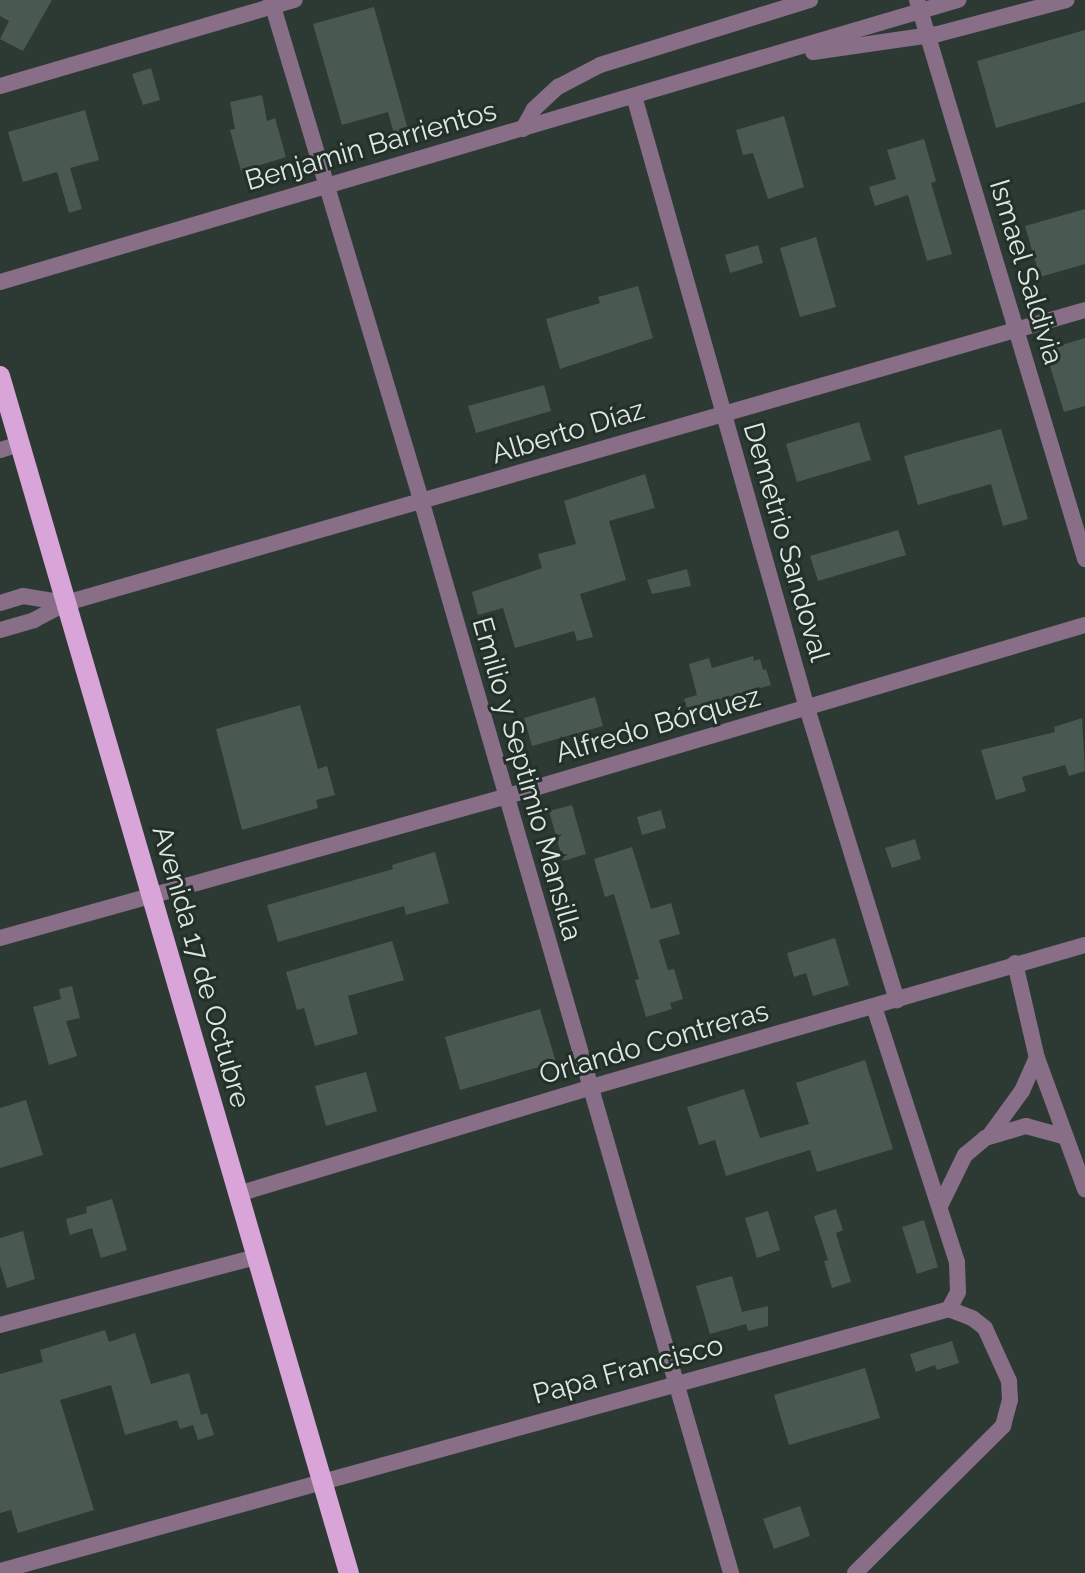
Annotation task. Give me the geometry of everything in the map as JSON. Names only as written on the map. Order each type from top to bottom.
[{"type":"main road","name":"Avenida 17 de Octubre","points":[[0,376],[10,447],[66,603],[349,1573]]},
{"type":"street","points":[[0,86],[272,3],[295,0]]},
{"type":"street","points":[[523,129],[534,109],[558,87],[600,65],[810,0]]},
{"type":"street","name":"Benjamin Barrientos","points":[[0,282],[756,60],[919,6],[958,0]]},
{"type":"street","name":"Benjamin Barrientos","points":[[756,60],[928,35],[1067,0]]},
{"type":"street","name":"Emilio y Septimio Mansilla","points":[[272,3],[422,503],[588,1088],[731,1573]]},
{"type":"street","name":"Ismael Saldivia","points":[[919,6],[1085,559]]},
{"type":"street","name":"Demetrio Sandoval","points":[[634,96],[807,708],[897,1000]]},
{"type":"street","name":"Alberto Díaz","points":[[66,603],[1085,310]]},
{"type":"street","points":[[0,603],[23,596],[66,603]]},
{"type":"street","points":[[0,630],[34,620],[66,603]]},
{"type":"street","name":"Alfredo Bórquez","points":[[0,938],[504,797],[1085,625]]},
{"type":"street","name":"Orlando Contreras","points":[[238,1194],[588,1088],[1085,945]]},
{"type":"street","points":[[1015,963],[1037,1058],[1085,1189]]},
{"type":"street","points":[[855,1573],[1003,1426],[1010,1400],[1009,1381],[985,1328],[949,1309],[958,1292],[959,1277],[940,1206],[874,1007]]},
{"type":"street","points":[[940,1206],[965,1155],[990,1136],[1022,1091],[1037,1058]]},
{"type":"street","points":[[990,1136],[1026,1126],[1066,1137]]},
{"type":"street","points":[[0,1325],[255,1257]]},
{"type":"street","name":"Papa Francisco","points":[[0,1571],[949,1309]]},
{"type":"building","points":[[0,0],[52,0],[23,51],[0,39],[9,21],[0,16]]},
{"type":"building","points":[[374,7],[410,137],[396,141],[388,112],[342,125],[313,24]]},
{"type":"building","points":[[1085,30],[1085,102],[996,128],[977,61]]},
{"type":"building","points":[[151,68],[160,100],[143,105],[132,74]]},
{"type":"building","points":[[262,95],[267,121],[275,118],[286,157],[241,171],[230,130],[235,129],[230,102]]},
{"type":"building","points":[[85,110],[99,160],[70,168],[82,209],[69,213],[57,172],[23,182],[8,132]]},
{"type":"building","points":[[784,116],[804,187],[768,199],[753,153],[743,155],[736,130]]},
{"type":"building","points":[[924,139],[936,181],[931,183],[952,254],[927,261],[908,195],[875,206],[869,187],[896,179],[887,150]]},
{"type":"building","points":[[1085,209],[1085,264],[1040,277],[1025,226]]},
{"type":"building","points":[[816,237],[836,307],[800,317],[780,248]]},
{"type":"building","points":[[758,245],[763,263],[730,273],[725,255]]},
{"type":"building","points":[[638,286],[653,338],[560,369],[546,319],[600,303],[598,297]]},
{"type":"building","points":[[1085,338],[1085,406],[1064,412],[1045,350]]},
{"type":"building","points":[[544,385],[551,411],[476,433],[468,406]]},
{"type":"building","points":[[859,422],[871,460],[797,482],[786,444]]},
{"type":"building","points":[[1001,429],[1028,519],[1003,526],[991,484],[918,505],[904,456]]},
{"type":"building","points":[[645,474],[655,508],[609,521],[626,580],[580,594],[593,637],[577,641],[574,631],[515,648],[503,608],[478,615],[472,592],[542,568],[538,554],[576,544],[564,501]]},
{"type":"building","points":[[898,530],[906,555],[818,581],[810,556]]},
{"type":"building","points":[[687,569],[691,586],[652,594],[647,580]]},
{"type":"building","points":[[753,656],[754,661],[760,659],[771,685],[704,704],[706,712],[690,717],[684,699],[697,695],[689,664],[709,658],[712,668]]},
{"type":"building","points":[[595,697],[603,726],[532,746],[524,718]]},
{"type":"building","points":[[300,705],[318,769],[327,766],[335,795],[316,800],[318,808],[242,830],[216,729]]},
{"type":"building","points":[[1082,718],[1085,771],[1069,776],[1065,765],[1022,777],[1026,791],[996,800],[981,750],[1055,732],[1054,727]]},
{"type":"building","points":[[572,805],[586,854],[563,861],[549,811]]},
{"type":"building","points":[[661,810],[666,828],[642,835],[637,817]]},
{"type":"building","points":[[915,839],[921,859],[892,868],[885,848]]},
{"type":"building","points":[[632,847],[651,909],[671,903],[680,934],[659,940],[668,970],[674,969],[683,999],[670,1003],[672,1009],[646,1017],[635,980],[639,979],[614,894],[605,897],[594,859]]},
{"type":"building","points":[[435,852],[449,903],[406,915],[404,906],[278,942],[267,905],[393,869],[392,865]]},
{"type":"building","points":[[835,938],[849,985],[813,996],[806,973],[794,977],[787,953]]},
{"type":"building","points":[[392,941],[404,980],[348,996],[358,1034],[315,1046],[304,1008],[297,1010],[286,972]]},
{"type":"building","points":[[72,986],[80,1018],[66,1021],[77,1056],[49,1065],[33,1007],[61,999],[59,989]]},
{"type":"building","points":[[540,1009],[556,1062],[460,1090],[445,1037]]},
{"type":"building","points":[[865,1060],[893,1149],[817,1172],[810,1150],[726,1176],[715,1140],[699,1145],[687,1107],[744,1089],[760,1138],[809,1124],[796,1083]]},
{"type":"building","points":[[366,1072],[377,1111],[326,1126],[315,1086]]},
{"type":"building","points":[[26,1100],[43,1155],[0,1168],[0,1108]]},
{"type":"building","points":[[112,1199],[127,1250],[101,1258],[92,1228],[70,1235],[66,1219],[87,1213],[86,1207]]},
{"type":"building","points":[[836,1209],[843,1230],[836,1233],[851,1282],[832,1288],[824,1261],[828,1260],[814,1216]]},
{"type":"building","points":[[768,1211],[780,1250],[757,1258],[745,1218]]},
{"type":"building","points":[[924,1220],[938,1267],[917,1274],[902,1227]]},
{"type":"building","points":[[23,1231],[35,1279],[7,1288],[0,1265],[0,1238]]},
{"type":"building","points":[[732,1276],[742,1312],[768,1306],[768,1326],[748,1331],[746,1324],[710,1334],[696,1286]]},
{"type":"building","points":[[105,1330],[109,1342],[135,1333],[151,1384],[189,1373],[201,1415],[207,1413],[214,1435],[198,1440],[193,1425],[180,1429],[177,1420],[125,1435],[111,1385],[60,1400],[94,1510],[18,1533],[11,1510],[0,1513],[0,1374],[43,1362],[40,1350]]},
{"type":"building","points":[[952,1341],[959,1363],[937,1370],[935,1365],[916,1372],[910,1354]]},
{"type":"building","points":[[865,1368],[880,1418],[789,1445],[774,1395]]},
{"type":"building","points":[[800,1506],[810,1536],[774,1549],[763,1519]]}]
